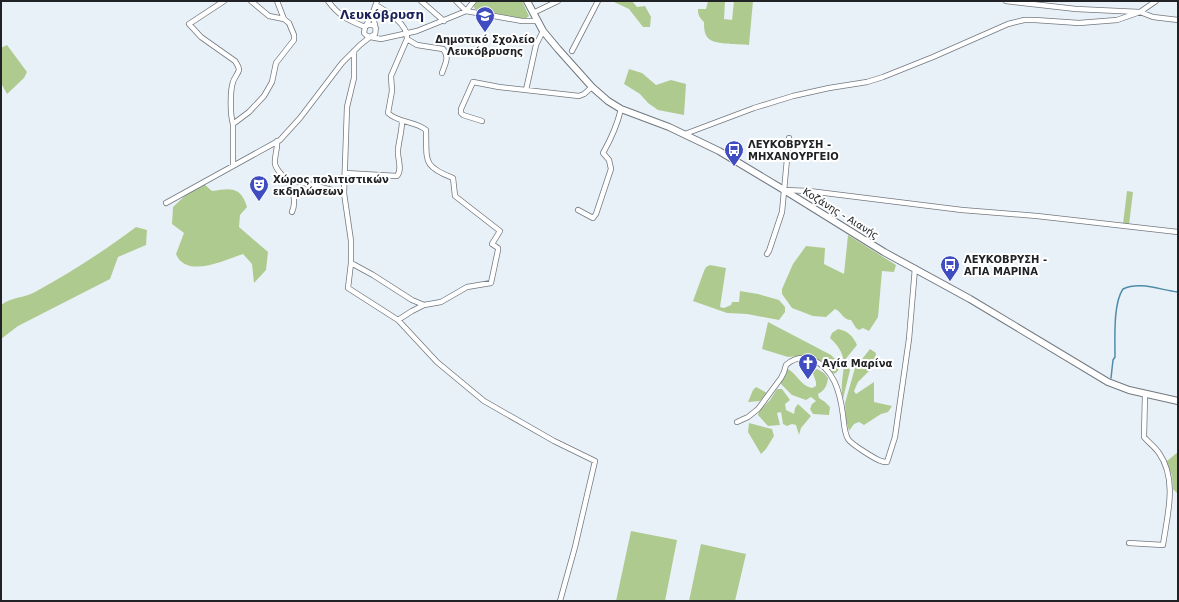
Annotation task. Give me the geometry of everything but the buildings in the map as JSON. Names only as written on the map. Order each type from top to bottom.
[{"type":"main road","name":"Κοζάνης - Αιανής","points":[[527,1],[543,31],[592,87],[608,101],[621,109],[685,134],[718,151],[874,246],[964,296],[1108,382],[1129,390],[1178,402]]},
{"type":"street","points":[[224,1],[189,24],[201,37],[235,61],[239,70],[232,83],[231,118],[233,124],[233,165]]},
{"type":"street","points":[[233,124],[249,112],[264,96],[272,82],[276,63],[294,40],[289,22],[284,19],[269,16],[251,1]]},
{"type":"street","points":[[278,1],[284,19]]},
{"type":"street","points":[[328,1],[346,19],[364,29],[365,34],[370,37],[377,38],[388,38],[408,33],[444,21],[466,11],[474,1]]},
{"type":"street","points":[[421,1],[444,21]]},
{"type":"street","points":[[456,1],[466,11],[522,21],[537,21]]},
{"type":"street","points":[[533,13],[558,1]]},
{"type":"street","points":[[572,51],[598,1]]},
{"type":"street","points":[[1006,1],[1069,8],[1140,12],[1153,17],[1178,20]]},
{"type":"street","points":[[685,134],[754,108],[793,96],[867,82],[883,77],[1014,22],[1035,20],[1100,22],[1117,20],[1140,12],[1150,3],[1156,1]]},
{"type":"street","points":[[360,45],[364,29],[372,15],[376,3],[402,25],[408,33],[408,39],[391,76],[392,91],[388,113],[392,117],[420,126],[426,130],[427,161],[433,169],[453,178],[455,196],[500,232],[492,244],[498,248],[498,250],[491,283],[467,286],[441,302],[424,305],[398,320]]},
{"type":"street","points":[[372,15],[377,38]]},
{"type":"street","points":[[364,29],[369,24],[373,25],[376,29]]},
{"type":"street","points":[[166,203],[277,141],[300,118],[354,51],[374,35],[376,29]]},
{"type":"street","points":[[526,90],[536,45],[543,31]]},
{"type":"street","points":[[408,39],[417,45],[443,49],[447,55],[447,59],[442,73]]},
{"type":"street","points":[[354,51],[354,78],[347,107],[344,193],[351,241],[351,263],[348,288],[398,320],[437,362],[484,401],[554,441],[595,461],[575,547],[560,601]]},
{"type":"street","points":[[482,121],[461,113],[461,109],[473,82],[579,96],[584,94],[592,87]]},
{"type":"street","points":[[578,210],[593,218],[596,214],[611,169],[609,160],[603,153],[614,133],[621,109]]},
{"type":"street","points":[[345,172],[397,176],[400,171],[398,150],[402,132],[402,121]]},
{"type":"street","points":[[767,254],[778,227],[782,212],[789,138]]},
{"type":"street","points":[[277,141],[278,147],[275,164],[290,185],[294,197],[292,212]]},
{"type":"street","points":[[284,178],[344,193]]},
{"type":"street","points":[[784,190],[809,191],[962,210],[1037,216],[1178,232]]},
{"type":"street","points":[[351,263],[412,300],[424,305]]},
{"type":"street","points":[[738,422],[748,417],[758,409],[781,378],[786,365],[795,359],[801,357],[806,358],[821,364],[828,370],[833,378],[839,392],[848,439],[880,461],[887,462],[895,438],[909,339],[915,268]]},
{"type":"street","points":[[1129,543],[1163,545],[1170,491],[1169,481],[1163,460],[1155,448],[1144,437],[1145,394]]},
{"type":"green space","points":[[478,1],[522,1],[529,16],[525,19],[475,9],[473,5]]},
{"type":"green space","points":[[612,1],[632,1],[637,7],[645,6],[651,17],[650,27],[643,27],[629,9]]},
{"type":"green space","points":[[708,1],[725,1],[724,19],[732,20],[734,1],[753,1],[749,45],[717,42],[712,41],[707,37],[704,22],[699,16],[698,9],[706,9]]},
{"type":"green space","points":[[7,45],[27,72],[24,78],[7,94],[1,83],[1,48]]},
{"type":"green space","points":[[629,69],[642,73],[656,85],[671,80],[686,84],[684,115],[658,110],[648,103],[640,94],[624,84]]},
{"type":"green space","points":[[204,184],[212,191],[224,189],[234,190],[242,195],[245,200],[247,207],[240,215],[239,227],[268,252],[266,270],[254,283],[252,264],[243,254],[217,263],[197,267],[188,265],[181,261],[176,254],[184,233],[172,224],[173,207],[188,193]]},
{"type":"green space","points":[[1127,191],[1133,192],[1129,225],[1123,224]]},
{"type":"green space","points":[[136,227],[147,230],[146,245],[118,257],[110,279],[18,326],[1,339],[1,305],[9,300],[31,294],[48,285],[112,245]]},
{"type":"green space","points":[[848,235],[896,265],[894,272],[882,271],[878,317],[869,331],[863,328],[859,330],[851,320],[846,319],[835,309],[826,317],[813,316],[792,308],[782,294],[782,289],[793,264],[806,246],[825,248],[824,264],[844,274]]},
{"type":"green space","points":[[710,265],[726,268],[720,307],[724,308],[731,305],[732,302],[739,302],[740,291],[779,300],[785,307],[785,312],[779,320],[747,314],[727,313],[693,301],[704,271],[706,267]]},
{"type":"green space","points":[[768,322],[831,355],[840,367],[837,372],[834,374],[823,363],[813,357],[806,355],[788,357],[762,349]]},
{"type":"green space","points":[[838,329],[850,334],[857,345],[844,361],[842,354],[830,338],[832,333]]},
{"type":"green space","points":[[870,349],[876,353],[874,366],[858,382],[854,391],[856,394],[874,382],[874,402],[892,406],[888,412],[881,414],[864,425],[859,422],[854,424],[849,431],[846,420],[845,403],[855,368]]},
{"type":"green space","points":[[844,361],[850,370],[843,399],[842,382]]},
{"type":"green space","points":[[788,369],[805,385],[812,388],[816,386],[816,382],[812,371],[817,369],[824,373],[828,378],[827,383],[825,388],[818,394],[819,398],[830,407],[829,415],[813,414],[810,409],[812,404],[816,401],[811,397],[806,400],[792,395],[781,384],[781,380]]},
{"type":"green space","points":[[756,387],[767,393],[760,401],[748,402],[753,390]]},
{"type":"green space","points":[[777,389],[782,389],[790,400],[785,404],[786,410],[794,414],[795,408],[798,404],[811,416],[801,428],[799,435],[796,425],[792,424],[787,426],[783,424],[781,412],[777,413],[780,425],[768,426],[758,415],[759,411],[770,400]]},
{"type":"green space","points":[[749,423],[772,429],[774,436],[761,454],[748,432]]},
{"type":"green space","points":[[1178,452],[1178,494],[1173,489],[1172,476],[1167,461]]},
{"type":"green space","points":[[631,531],[677,540],[665,601],[616,601]]},
{"type":"green space","points":[[701,544],[746,554],[735,601],[689,601]]},
{"type":"waterway","points":[[1111,378],[1113,360],[1115,357],[1116,312],[1123,289],[1143,286],[1178,292]]},
{"type":"place","name":"Δημοτικό Σχολείο Λευκόβρυσης","points":[[485,33]]},
{"type":"place","name":"ΛΕΥΚΟΒΡΥΣΗ - ΜΗΧΑΝΟΥΡΓΕΙΟ","points":[[734,167]]},
{"type":"place","name":"Χώρος πολιτιστικών εκδηλώσεων","points":[[259,202]]},
{"type":"place","name":"ΛΕΥΚΟΒΡΥΣΗ - ΑΓΙΑ ΜΑΡΙΝΑ","points":[[950,282]]},
{"type":"place","name":"Αγία Μαρίνα","points":[[808,380]]},
{"type":"district","name":"Λευκόβρυση","points":[[382,15]]}]
